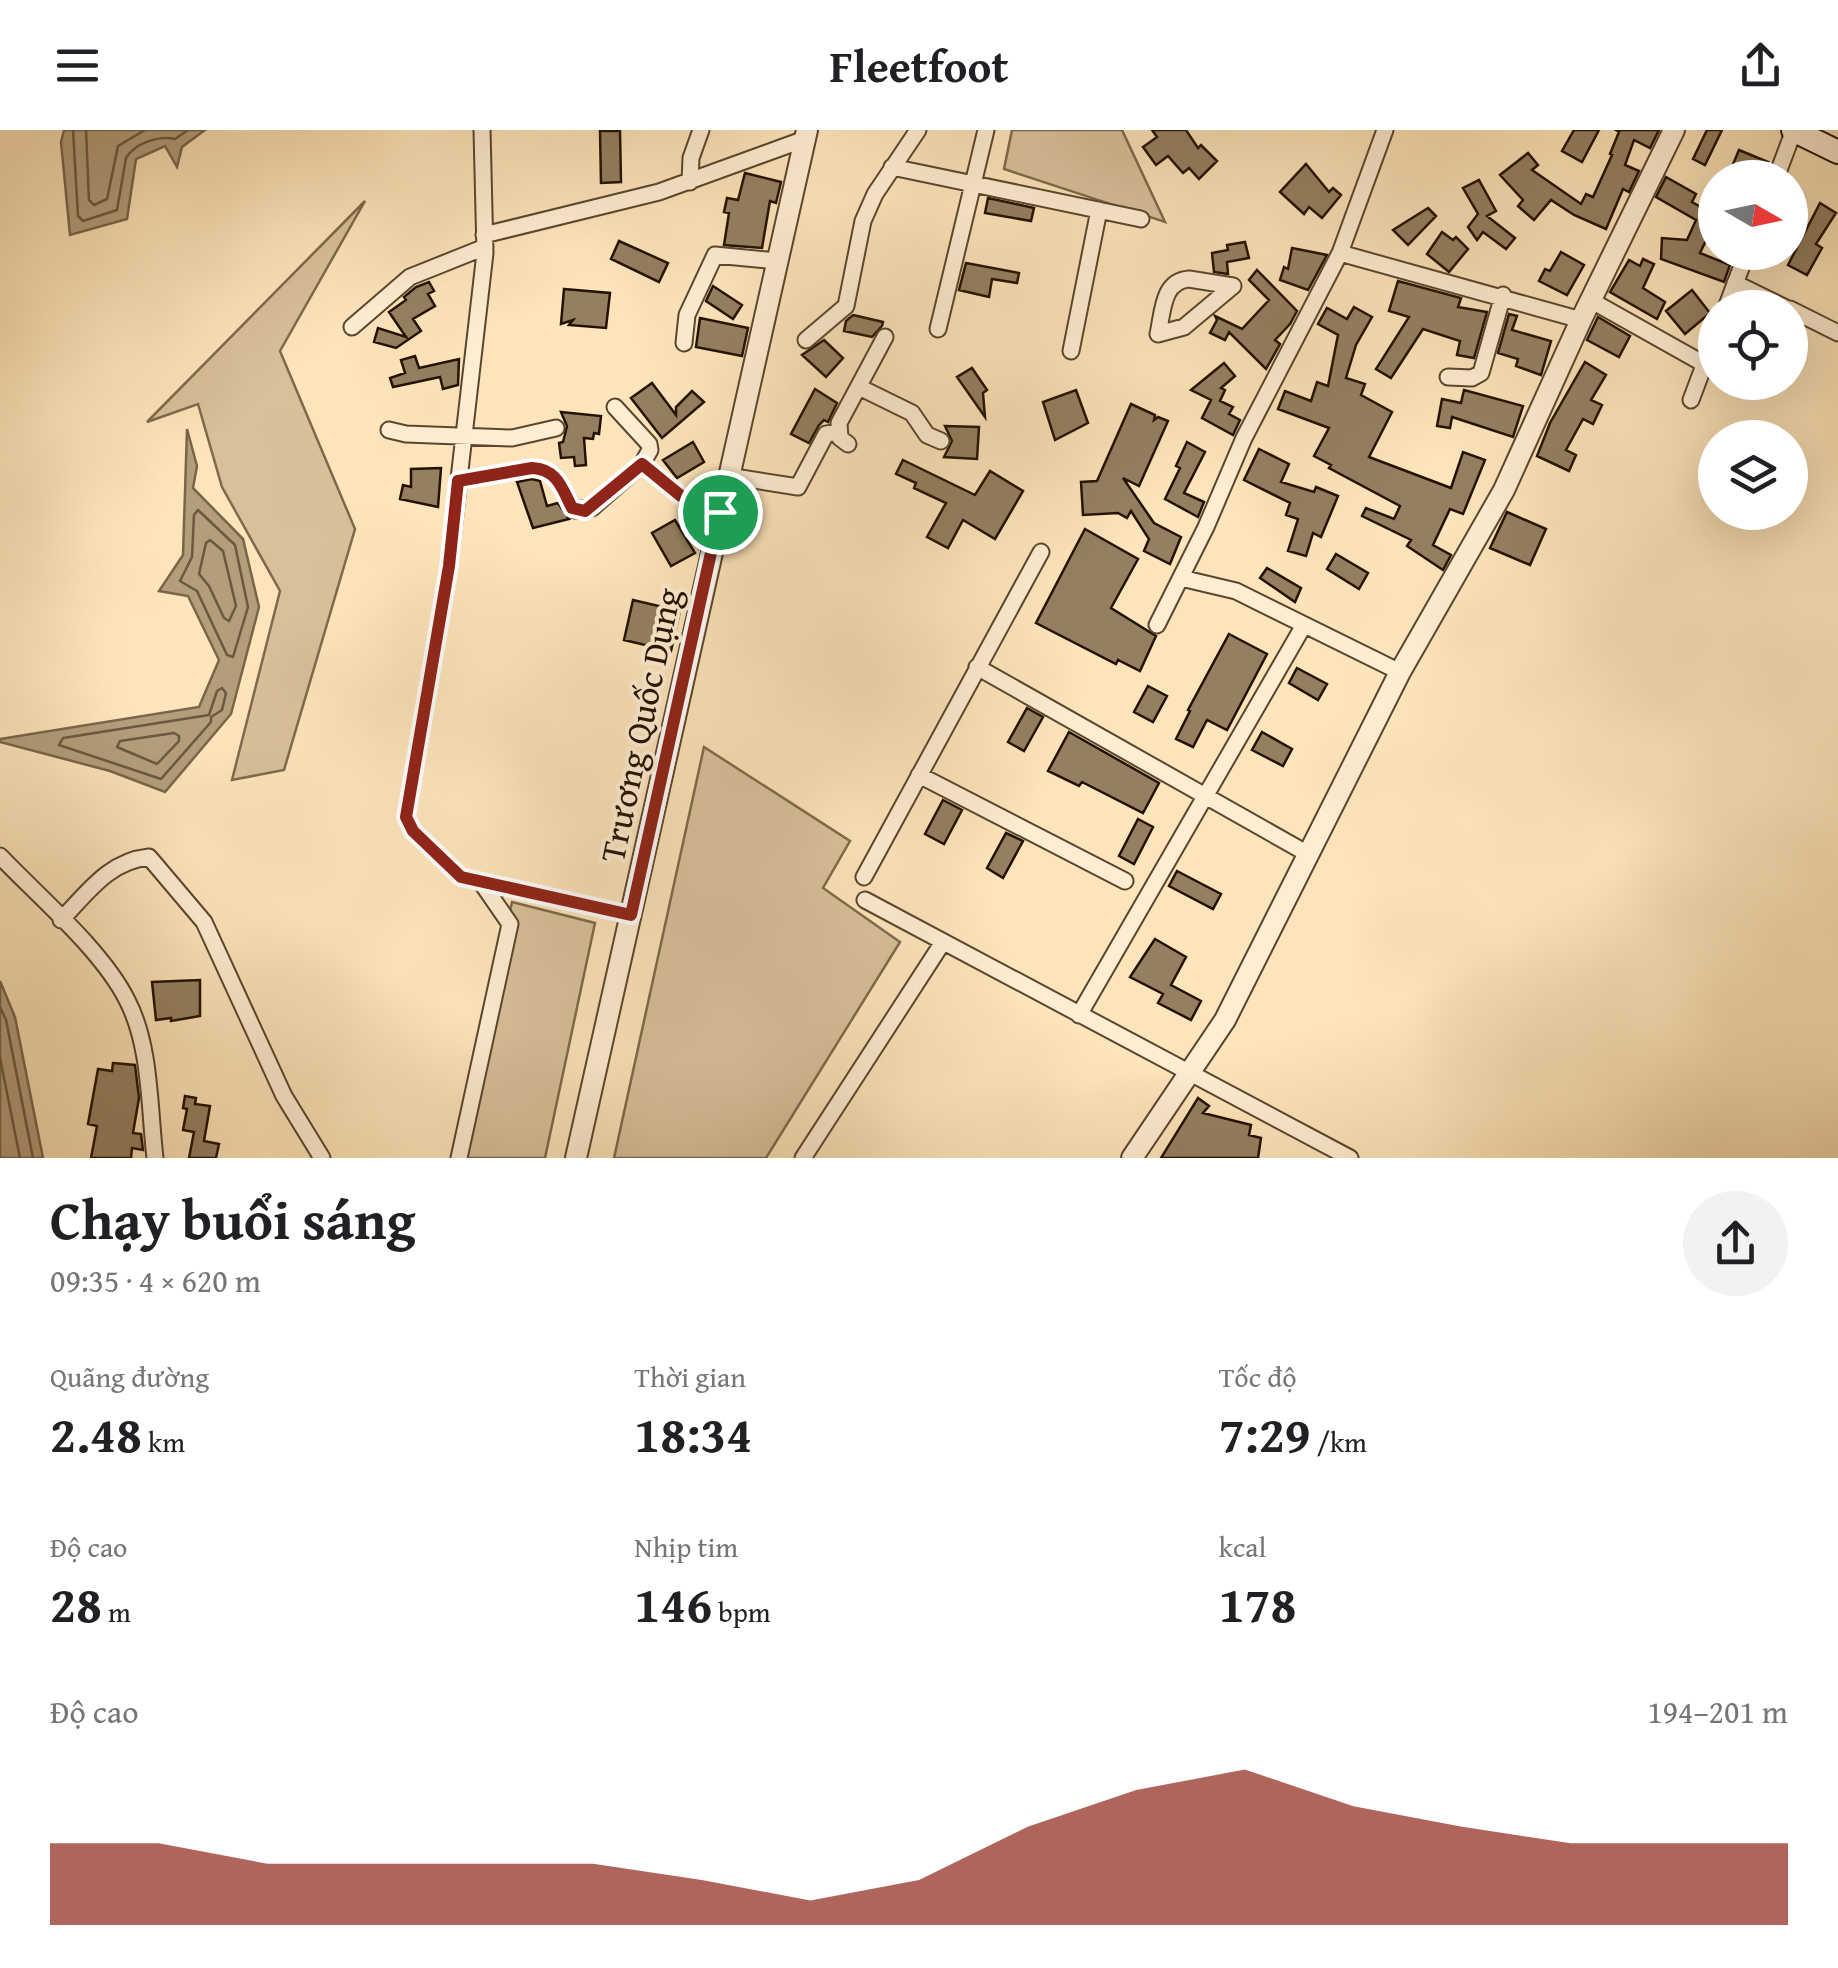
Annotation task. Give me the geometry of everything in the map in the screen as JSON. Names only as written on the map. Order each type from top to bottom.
[{"type":"main road","points":[[1794,130],[1838,152]]},
{"type":"street","points":[[482,130],[484,241],[449,566],[406,817],[413,831],[461,877],[631,915]]},
{"type":"street","points":[[690,182],[691,158],[701,130]]},
{"type":"street","points":[[806,340],[846,306],[863,221],[892,167],[918,130]]},
{"type":"street","points":[[938,329],[986,130]]},
{"type":"street","points":[[1157,625],[1244,438],[1340,252],[1385,130]]},
{"type":"street","points":[[1132,1158],[1225,1020],[1400,672],[1504,490],[1674,130]]},
{"type":"street","points":[[1783,160],[1794,130]]},
{"type":"street","points":[[352,326],[410,276],[484,241],[690,182],[806,134]]},
{"type":"street","name":"Trương Quốc Dụng","points":[[576,1158],[806,134]]},
{"type":"street","points":[[892,167],[1141,219]]},
{"type":"street","points":[[1071,350],[1099,210]]},
{"type":"street","points":[[1340,252],[1503,296],[1586,310],[1698,361]]},
{"type":"street","points":[[684,342],[687,314],[715,255],[777,261]]},
{"type":"street","points":[[1732,290],[1740,270]]},
{"type":"street","points":[[1189,279],[1233,286],[1184,327],[1158,334],[1168,290],[1176,281],[1189,279]]},
{"type":"street","points":[[1735,283],[1750,290]]},
{"type":"street","points":[[1448,376],[1472,378],[1481,372],[1503,296]]},
{"type":"street","points":[[1808,318],[1838,333]]},
{"type":"street","points":[[728,476],[798,487],[826,434],[843,438],[839,422],[885,337]]},
{"type":"street","points":[[1691,400],[1698,381]]},
{"type":"street","points":[[859,388],[912,413],[927,435],[940,441]]},
{"type":"street","points":[[458,481],[544,469],[555,476],[572,508],[585,511],[648,456],[648,444],[615,407]]},
{"type":"street","points":[[389,430],[433,436],[512,438],[556,428]]},
{"type":"street","points":[[642,464],[681,496],[720,512]]},
{"type":"street","points":[[864,876],[1041,552]]},
{"type":"street","points":[[1181,578],[1236,591],[1400,672]]},
{"type":"street","points":[[1079,1015],[1304,625]]},
{"type":"street","points":[[977,667],[1308,854]]},
{"type":"street","points":[[919,775],[1125,880]]},
{"type":"street","points":[[0,856],[101,962],[128,1000],[143,1048],[155,1158]]},
{"type":"street","points":[[61,920],[108,871],[127,859],[149,857],[204,922],[284,1096],[322,1158]]},
{"type":"street","points":[[459,1158],[510,924],[481,882]]},
{"type":"street","points":[[865,900],[1350,1158]]},
{"type":"street","points":[[803,1158],[942,942]]},
{"type":"shaded area","points":[[1012,130],[1122,130],[1165,222],[1004,169]]},
{"type":"shaded area","points":[[365,201],[280,351],[355,529],[284,770],[232,780],[280,591],[222,487],[198,404],[147,422]]},
{"type":"shaded area","points":[[704,747],[850,841],[823,888],[900,942],[766,1158],[614,1158]]},
{"type":"shaded area","points":[[512,902],[595,923],[545,1158],[455,1158]]},
{"type":"water","points":[[64,130],[205,130],[182,147],[177,167],[165,146],[136,159],[127,219],[70,235],[61,142]]},
{"type":"water","points":[[187,429],[197,466],[193,488],[243,539],[259,607],[231,714],[165,792],[110,771],[0,742],[199,707],[219,660],[188,596],[159,591],[183,555]]},
{"type":"water","points":[[0,981],[15,1017],[43,1158],[0,1158]]},
{"type":"building","points":[[1152,130],[1186,130],[1198,148],[1201,145],[1217,161],[1199,179],[1189,168],[1183,173],[1168,156],[1156,165],[1143,147],[1157,137]]},
{"type":"building","points":[[1574,130],[1599,130],[1582,162],[1562,151]]},
{"type":"building","points":[[1616,130],[1659,130],[1650,148],[1634,140],[1625,165],[1639,171],[1629,192],[1623,189],[1606,229],[1551,200],[1534,220],[1518,206],[1523,200],[1500,175],[1528,153],[1538,165],[1532,170],[1581,204],[1586,194],[1593,197],[1612,155],[1619,132]]},
{"type":"building","points":[[1707,130],[1722,130],[1707,160],[1693,159]]},
{"type":"building","points":[[600,131],[620,131],[621,182],[601,183]]},
{"type":"building","points":[[1739,150],[1763,160],[1735,160]]},
{"type":"building","points":[[1306,164],[1329,192],[1333,188],[1341,195],[1322,218],[1309,207],[1304,214],[1280,192]]},
{"type":"building","points":[[745,173],[781,182],[776,203],[770,201],[762,248],[724,245],[727,198],[738,200]]},
{"type":"building","points":[[1666,177],[1696,194],[1692,202],[1698,205],[1698,270],[1728,270],[1724,282],[1661,259],[1662,238],[1687,240],[1696,220],[1656,197]]},
{"type":"building","points":[[1479,180],[1496,211],[1487,216],[1515,238],[1506,249],[1483,232],[1477,240],[1468,227],[1478,214],[1463,188]]},
{"type":"building","points":[[988,198],[1034,208],[1031,221],[985,213]]},
{"type":"building","points":[[1820,203],[1836,213],[1816,244],[1822,248],[1807,275],[1798,270],[1808,270],[1808,226]]},
{"type":"building","points":[[1428,208],[1436,216],[1408,245],[1393,230]]},
{"type":"building","points":[[1442,232],[1453,240],[1456,237],[1468,249],[1449,272],[1427,254]]},
{"type":"building","points":[[619,241],[668,263],[659,282],[611,259]]},
{"type":"building","points":[[1245,242],[1249,258],[1227,262],[1228,274],[1214,272],[1212,253]]},
{"type":"building","points":[[1292,248],[1327,255],[1308,290],[1280,280],[1284,267],[1288,269]]},
{"type":"building","points":[[1561,252],[1584,265],[1567,295],[1539,281]]},
{"type":"building","points":[[1643,259],[1654,264],[1643,288],[1665,302],[1657,319],[1610,292],[1629,260],[1640,266]]},
{"type":"building","points":[[966,263],[1019,273],[1017,283],[992,279],[989,297],[959,290]]},
{"type":"building","points":[[1257,270],[1297,311],[1275,340],[1280,344],[1266,369],[1229,332],[1225,340],[1210,333],[1217,320],[1215,316],[1242,329],[1269,300],[1249,280]]},
{"type":"building","points":[[1398,281],[1461,298],[1458,307],[1487,312],[1474,358],[1457,355],[1460,341],[1423,329],[1391,378],[1376,369],[1409,317],[1389,311]]},
{"type":"building","points":[[429,282],[434,291],[428,294],[435,306],[413,319],[421,331],[396,348],[374,342],[378,328],[406,337],[389,312],[416,287]]},
{"type":"building","points":[[713,286],[742,305],[733,319],[706,301]]},
{"type":"building","points":[[564,289],[610,293],[606,328],[569,325],[573,320],[561,324]]},
{"type":"building","points":[[1692,290],[1698,298],[1698,323],[1685,334],[1666,311]]},
{"type":"building","points":[[1354,307],[1372,317],[1356,345],[1346,378],[1365,384],[1361,395],[1392,412],[1369,457],[1451,488],[1463,452],[1485,460],[1463,514],[1450,509],[1433,545],[1451,555],[1443,570],[1407,546],[1411,540],[1362,516],[1366,508],[1394,519],[1400,506],[1314,456],[1329,428],[1278,409],[1285,391],[1311,401],[1317,382],[1328,386],[1338,335],[1318,324],[1327,308],[1347,319]]},
{"type":"building","points":[[1509,314],[1517,316],[1512,330],[1551,341],[1541,375],[1516,366],[1518,359],[1498,353]]},
{"type":"building","points":[[853,315],[883,322],[882,326],[872,337],[844,331],[846,321]]},
{"type":"building","points":[[1598,317],[1630,336],[1619,357],[1587,340]]},
{"type":"building","points":[[700,318],[748,328],[742,356],[696,347]]},
{"type":"building","points":[[824,340],[843,358],[826,377],[802,355]]},
{"type":"building","points":[[415,356],[419,368],[459,359],[458,385],[443,389],[440,377],[393,387],[390,378],[405,373],[401,360]]},
{"type":"building","points":[[1585,362],[1606,375],[1591,400],[1602,405],[1593,424],[1583,419],[1566,450],[1576,455],[1569,471],[1537,456],[1550,423]]},
{"type":"building","points":[[1224,363],[1235,376],[1221,388],[1225,390],[1220,401],[1233,407],[1229,414],[1240,420],[1233,435],[1202,418],[1211,400],[1191,390]]},
{"type":"building","points":[[972,368],[987,390],[983,393],[985,417],[957,377]]},
{"type":"building","points":[[652,383],[676,415],[676,407],[692,391],[704,402],[662,438],[631,398]]},
{"type":"building","points":[[815,389],[837,403],[828,422],[824,420],[819,425],[809,443],[791,434]]},
{"type":"building","points":[[1076,390],[1088,423],[1055,440],[1043,402]]},
{"type":"building","points":[[1464,390],[1523,406],[1513,437],[1452,417],[1450,428],[1437,426],[1442,399],[1461,403]]},
{"type":"building","points":[[1131,404],[1155,415],[1154,420],[1158,417],[1168,421],[1139,486],[1123,478],[1154,523],[1181,537],[1170,564],[1144,551],[1149,539],[1131,511],[1127,518],[1118,513],[1083,515],[1081,482],[1097,481]]},
{"type":"building","points":[[561,412],[601,416],[599,434],[594,433],[593,439],[584,438],[586,465],[575,466],[574,457],[561,458],[559,443],[563,442],[567,426]]},
{"type":"building","points":[[945,426],[979,427],[977,459],[944,457],[952,441]]},
{"type":"building","points":[[693,442],[704,462],[677,478],[663,460]]},
{"type":"building","points":[[1187,442],[1205,452],[1184,493],[1204,502],[1198,517],[1165,499]]},
{"type":"building","points":[[1259,449],[1289,464],[1281,482],[1314,492],[1316,487],[1338,496],[1321,537],[1313,533],[1306,556],[1288,551],[1298,519],[1286,515],[1290,503],[1244,480]]},
{"type":"building","points":[[903,460],[975,495],[990,471],[1023,491],[995,539],[963,520],[948,548],[927,537],[946,503],[914,488],[916,483],[896,474]]},
{"type":"building","points":[[441,468],[438,507],[400,499],[403,485],[411,487],[411,469]]},
{"type":"building","points":[[540,481],[547,506],[558,503],[569,519],[533,528],[517,482]]},
{"type":"building","points":[[1507,512],[1546,529],[1530,565],[1490,548]]},
{"type":"building","points":[[675,520],[695,553],[671,566],[652,533]]},
{"type":"building","points":[[1085,529],[1138,559],[1111,608],[1156,636],[1140,671],[1118,660],[1116,664],[1036,623]]},
{"type":"building","points":[[1336,554],[1368,573],[1359,589],[1327,569]]},
{"type":"building","points":[[1267,568],[1301,588],[1295,602],[1260,578]]},
{"type":"building","points":[[633,600],[680,611],[671,651],[624,640]]},
{"type":"building","points":[[1229,634],[1267,654],[1227,730],[1207,720],[1193,747],[1176,739]]},
{"type":"building","points":[[1297,668],[1327,684],[1318,700],[1289,683]]},
{"type":"building","points":[[1148,686],[1167,696],[1153,722],[1134,712]]},
{"type":"building","points":[[1027,708],[1043,717],[1024,751],[1008,742]]},
{"type":"building","points":[[1069,732],[1159,783],[1143,813],[1082,782],[1079,786],[1048,771]]},
{"type":"building","points":[[1262,732],[1292,749],[1283,766],[1252,750]]},
{"type":"building","points":[[943,800],[962,810],[944,844],[925,834]]},
{"type":"building","points":[[1138,819],[1153,827],[1134,864],[1119,856]]},
{"type":"building","points":[[1006,833],[1023,841],[1003,878],[987,868]]},
{"type":"building","points":[[1177,871],[1221,894],[1213,909],[1169,886]]},
{"type":"building","points":[[1155,939],[1186,957],[1171,985],[1201,1001],[1191,1020],[1158,1003],[1163,994],[1130,977]]},
{"type":"building","points":[[200,980],[200,1016],[156,1020],[152,982]]},
{"type":"building","points":[[113,1063],[135,1065],[139,1098],[133,1133],[141,1134],[143,1150],[132,1148],[131,1158],[91,1158],[97,1126],[88,1124],[98,1069],[112,1071]]},
{"type":"building","points":[[185,1096],[196,1098],[195,1104],[210,1106],[204,1141],[219,1144],[216,1158],[189,1158],[194,1132],[183,1130]]},
{"type":"building","points":[[1198,1098],[1209,1106],[1203,1113],[1251,1125],[1249,1135],[1261,1138],[1258,1158],[1161,1158]]},
{"type":"route","points":[[642,464],[681,496],[720,512],[631,915],[461,877],[413,831],[406,817],[449,566],[458,481],[544,469],[555,476],[572,508],[585,511],[642,464]]}]
